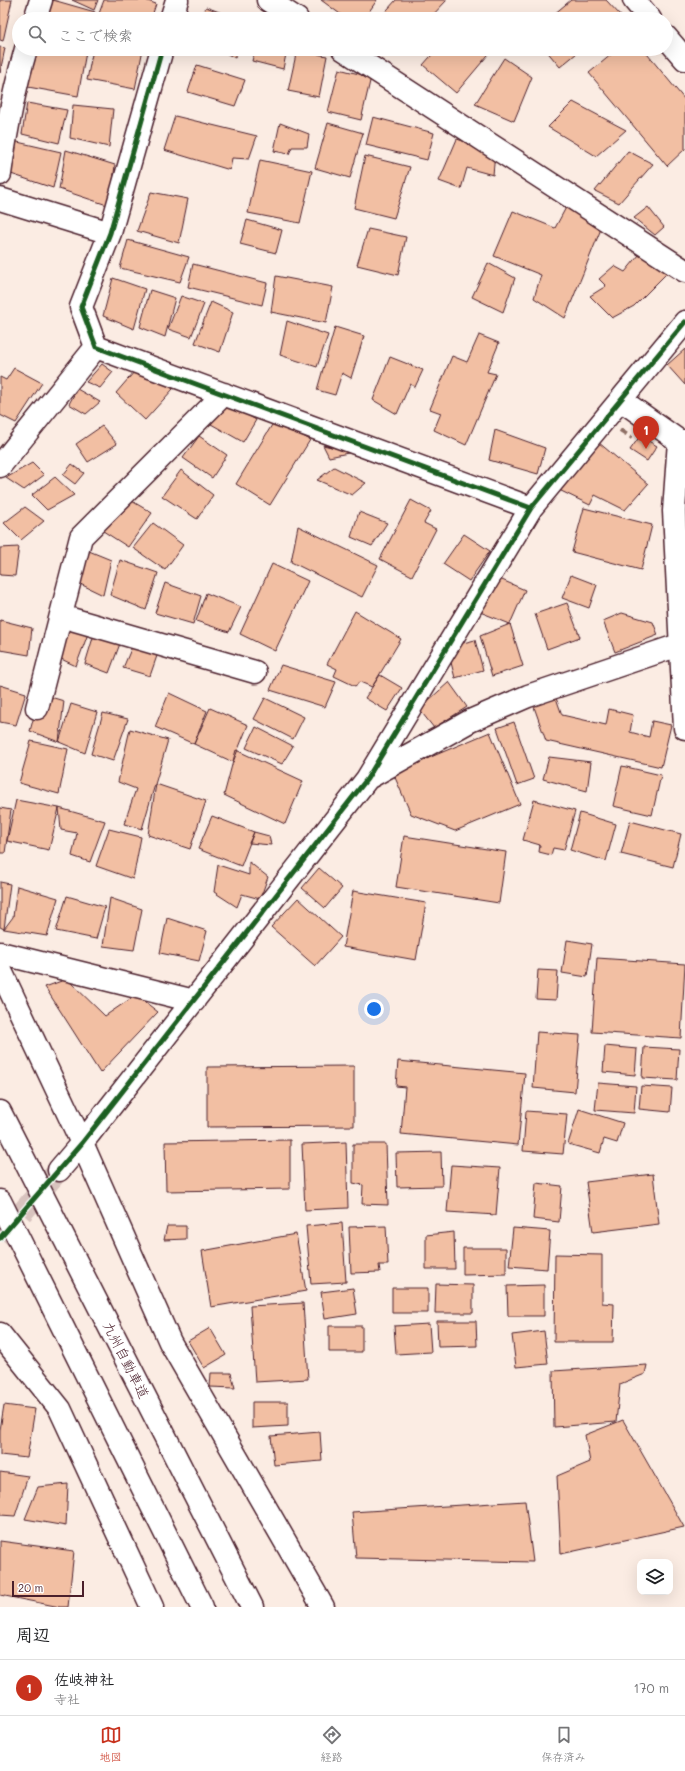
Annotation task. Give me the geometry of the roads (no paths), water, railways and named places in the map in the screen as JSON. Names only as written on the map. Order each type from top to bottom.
[{"type":"main road","points":[[37,12],[41,0]]},
{"type":"main road","points":[[173,12],[177,0]]},
{"type":"main road","points":[[268,0],[286,12]]},
{"type":"main road","points":[[634,0],[644,12]]},
{"type":"main road","points":[[673,45],[685,59]]},
{"type":"main road","points":[[0,174],[13,98],[24,56]]},
{"type":"main road","points":[[160,56],[110,233],[81,307],[96,347],[531,508]]},
{"type":"main road","points":[[354,56],[685,271]]},
{"type":"main road","points":[[0,199],[110,233]]},
{"type":"main road","points":[[59,1170],[82,1143],[367,779],[531,508],[685,322]]},
{"type":"main road","points":[[0,466],[96,347]]},
{"type":"main road","points":[[37,708],[81,537],[224,394]]},
{"type":"main road","points":[[621,400],[682,441],[674,511],[683,644],[685,728]]},
{"type":"main road","points":[[61,616],[255,672]]},
{"type":"main road","points":[[367,779],[470,721],[528,696],[683,644]]},
{"type":"main road","points":[[0,953],[194,1000]]},
{"type":"main road","points":[[0,969],[82,1143],[170,1342],[323,1607]]},
{"type":"main road","name":"九州自動車道","points":[[0,1112],[252,1607]]},
{"type":"main road","points":[[0,1201],[202,1607]]},
{"type":"main road","points":[[0,1334],[60,1409],[152,1607]]},
{"type":"tunnel","points":[[0,1238],[59,1170]]},
{"type":"place","name":"佐岐神社","points":[[646,449]]}]
